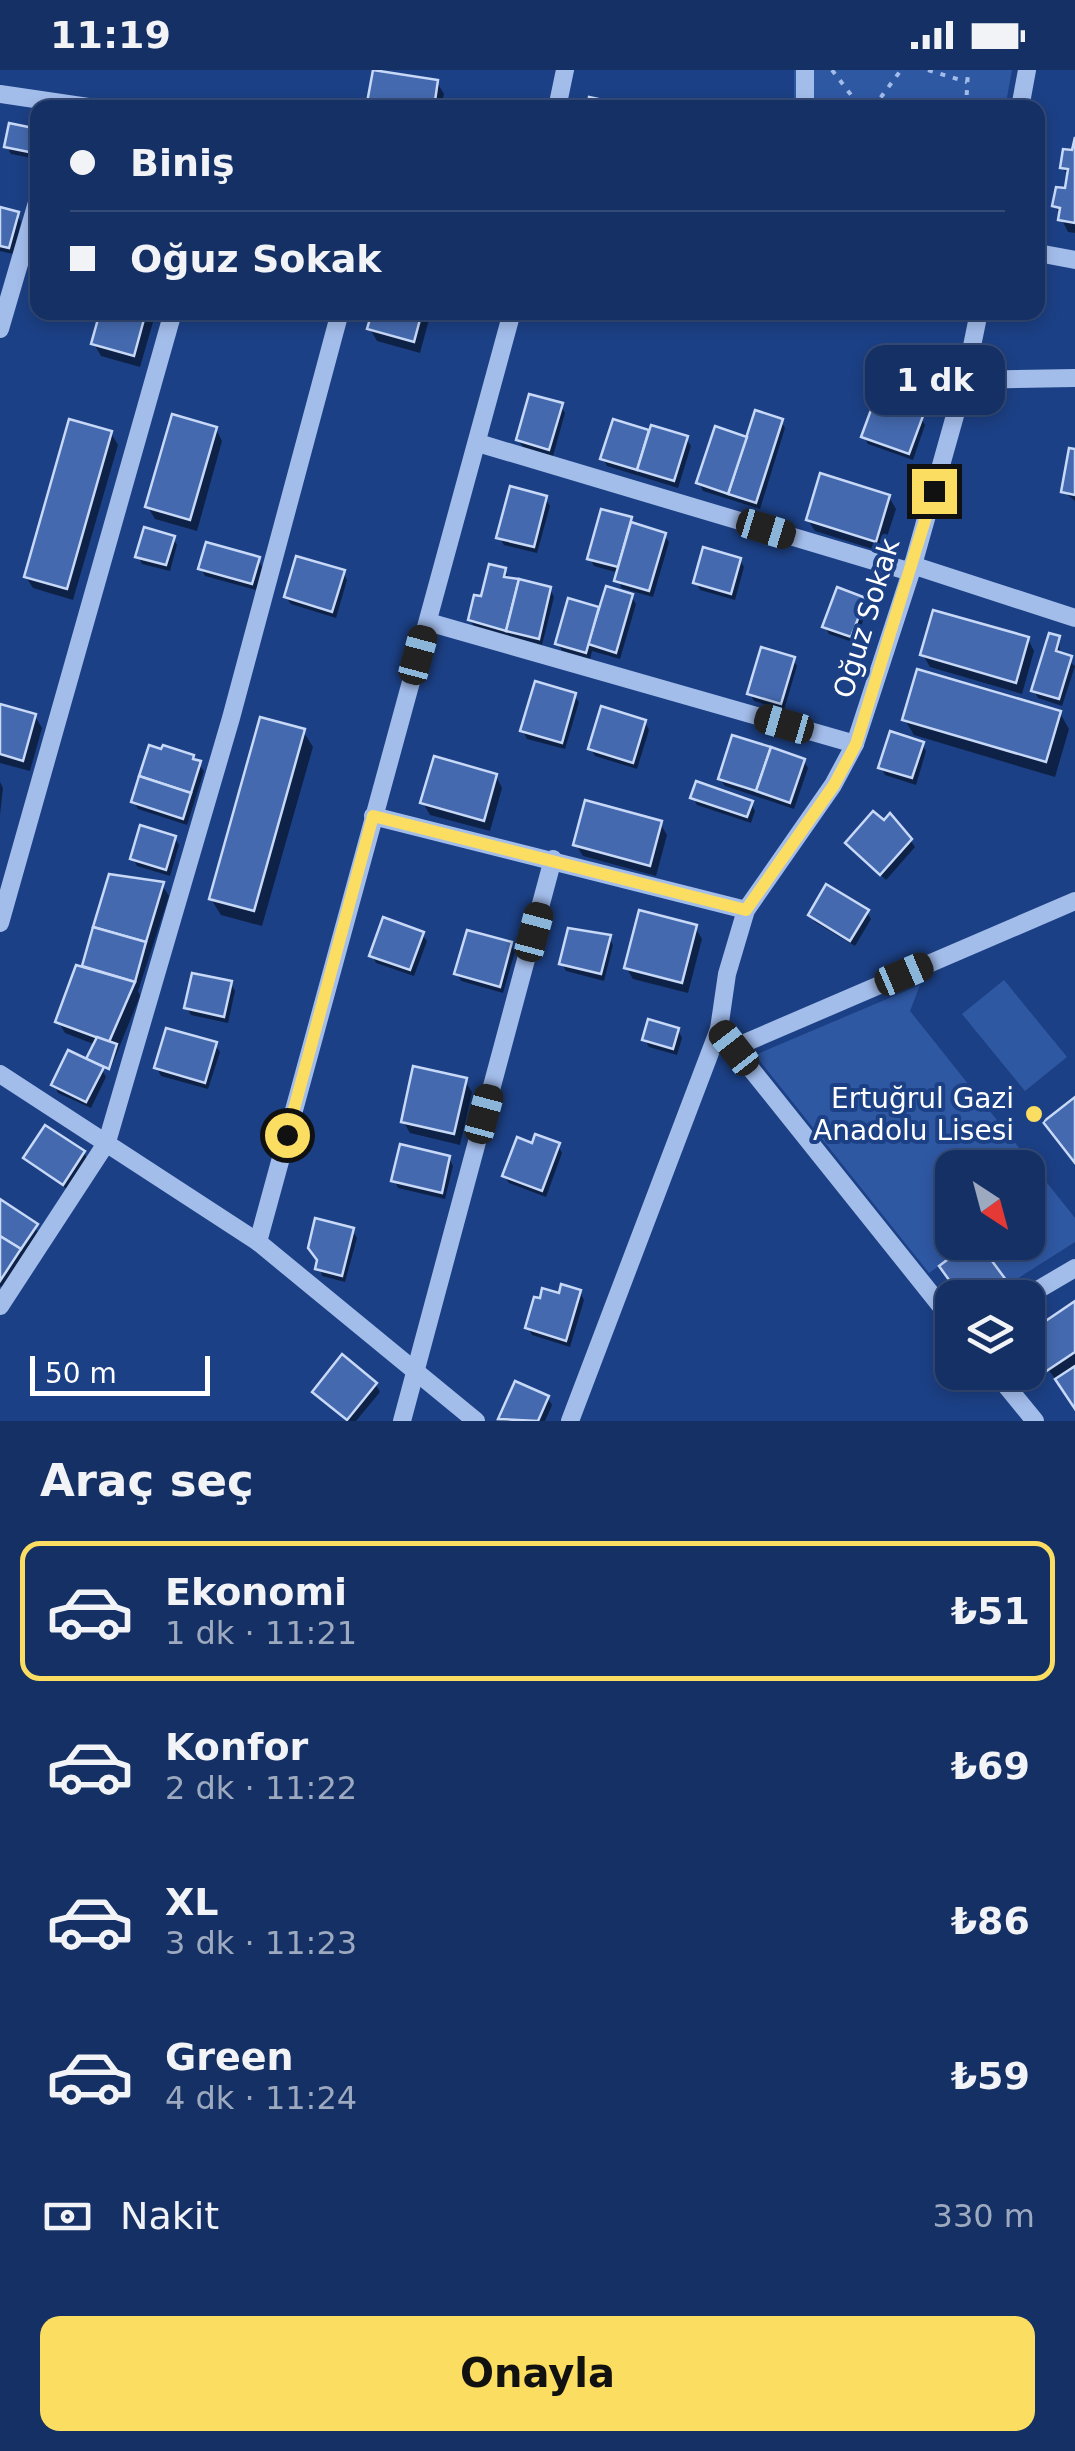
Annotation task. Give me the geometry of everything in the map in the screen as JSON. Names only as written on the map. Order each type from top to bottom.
[{"type":"street","points":[[558,100],[564,70]]},
{"type":"street","points":[[805,70],[805,100]]},
{"type":"street","points":[[1021,100],[1027,70]]},
{"type":"street","points":[[0,94],[32,100]]},
{"type":"street","points":[[0,330],[30,227]]},
{"type":"street","points":[[1045,254],[1075,260]]},
{"type":"street","points":[[0,923],[171,320]]},
{"type":"street","points":[[0,1306],[106,1142],[231,718],[338,320]]},
{"type":"street","points":[[258,1242],[510,320]]},
{"type":"street","name":"Oğuz Sokak","points":[[570,1421],[719,1029],[726,974],[746,910],[834,785],[856,744],[912,569],[965,380],[977,320]]},
{"type":"street","points":[[965,380],[1075,378]]},
{"type":"street","points":[[478,443],[1075,618]]},
{"type":"street","points":[[428,622],[856,744]]},
{"type":"street","points":[[373,816],[746,910]]},
{"type":"street","points":[[402,1421],[553,860]]},
{"type":"street","points":[[734,1048],[1075,900]]},
{"type":"street","points":[[719,1029],[935,1299]]},
{"type":"street","points":[[0,1074],[258,1242],[476,1421]]},
{"type":"street","points":[[1045,1286],[1075,1268]]},
{"type":"street","points":[[1010,1390],[1035,1421]]},
{"type":"path","points":[[832,70],[855,100]]},
{"type":"path","points":[[879,100],[901,70]]},
{"type":"path","points":[[928,70],[967,82]]},
{"type":"path","points":[[966,100],[968,70]]},
{"type":"shaded area","points":[[794,70],[1012,70],[1006,100],[794,100]]},
{"type":"shaded area","points":[[1004,980],[1067,1057],[1025,1091],[962,1014]]},
{"type":"shaded area","points":[[920,985],[910,1011],[1021,1150],[935,1150],[935,1260],[947,1260],[929,1273],[755,1055]]},
{"type":"shaded area","points":[[1045,1180],[1075,1218],[1075,1242],[1015,1280],[1006,1280],[991,1260],[1045,1260]]},
{"type":"building","points":[[373,70],[438,80],[435,100],[367,100]]},
{"type":"building","points":[[9,123],[30,127],[30,152],[4,147]]},
{"type":"building","points":[[1075,137],[1075,223],[1058,220],[1060,208],[1052,206],[1056,187],[1065,188],[1068,169],[1060,168],[1063,149],[1072,150]]},
{"type":"building","points":[[0,207],[19,212],[9,248],[0,246]]},
{"type":"building","points":[[98,320],[144,320],[134,356],[91,344]]},
{"type":"building","points":[[370,320],[420,320],[414,342],[367,329]]},
{"type":"building","points":[[529,394],[563,403],[549,450],[516,440]]},
{"type":"building","points":[[875,399],[923,416],[909,454],[861,437]]},
{"type":"building","points":[[755,410],[783,419],[756,503],[728,494]]},
{"type":"building","points":[[172,414],[217,427],[190,520],[145,507]]},
{"type":"building","points":[[69,419],[112,431],[67,589],[24,577]]},
{"type":"building","points":[[613,419],[649,430],[637,470],[600,459]]},
{"type":"building","points":[[651,425],[688,436],[674,481],[637,470]]},
{"type":"building","points":[[715,426],[747,437],[728,494],[696,483]]},
{"type":"building","points":[[1069,448],[1075,449],[1075,495],[1061,492]]},
{"type":"building","points":[[820,473],[890,495],[876,542],[806,520]]},
{"type":"building","points":[[510,486],[547,496],[534,547],[496,538]]},
{"type":"building","points":[[601,509],[632,517],[618,567],[587,559]]},
{"type":"building","points":[[631,522],[666,533],[649,591],[614,581]]},
{"type":"building","points":[[144,527],[175,536],[166,565],[135,557]]},
{"type":"building","points":[[206,542],[260,557],[252,584],[198,569]]},
{"type":"building","points":[[703,547],[741,558],[731,594],[693,583]]},
{"type":"building","points":[[296,556],[345,570],[332,612],[284,597]]},
{"type":"building","points":[[489,564],[506,568],[504,577],[519,579],[506,631],[468,620],[474,595],[481,596]]},
{"type":"building","points":[[519,579],[551,587],[539,639],[506,631]]},
{"type":"building","points":[[606,586],[633,594],[616,653],[588,644]]},
{"type":"building","points":[[837,587],[866,598],[851,637],[822,627]]},
{"type":"building","points":[[568,598],[599,607],[586,653],[555,644]]},
{"type":"building","points":[[933,610],[1029,637],[1016,683],[920,655]]},
{"type":"building","points":[[1049,633],[1060,636],[1056,651],[1072,656],[1059,699],[1031,691]]},
{"type":"building","points":[[761,647],[795,657],[781,704],[747,694]]},
{"type":"building","points":[[917,669],[1061,711],[1046,762],[902,720]]},
{"type":"building","points":[[535,681],[576,693],[562,743],[520,731]]},
{"type":"building","points":[[0,704],[36,714],[23,761],[0,754]]},
{"type":"building","points":[[601,706],[646,720],[633,763],[588,749]]},
{"type":"building","points":[[260,717],[305,729],[254,911],[209,899]]},
{"type":"building","points":[[890,731],[924,742],[912,778],[878,768]]},
{"type":"building","points":[[732,735],[771,747],[756,791],[718,779]]},
{"type":"building","points":[[149,745],[161,749],[163,745],[201,761],[191,793],[139,776]]},
{"type":"building","points":[[771,747],[805,759],[790,803],[756,791]]},
{"type":"building","points":[[434,756],[497,774],[484,821],[420,803]]},
{"type":"building","points":[[139,776],[191,793],[183,819],[131,802]]},
{"type":"building","points":[[696,781],[753,801],[747,817],[690,798]]},
{"type":"building","points":[[585,800],[662,821],[650,866],[573,845]]},
{"type":"building","points":[[873,811],[884,820],[890,813],[912,839],[880,875],[845,843]]},
{"type":"building","points":[[140,825],[176,836],[166,870],[130,859]]},
{"type":"building","points":[[109,874],[164,882],[146,942],[93,927]]},
{"type":"building","points":[[826,884],[869,910],[850,941],[808,915]]},
{"type":"building","points":[[639,910],[697,925],[682,983],[624,968]]},
{"type":"building","points":[[383,917],[424,932],[410,970],[369,956]]},
{"type":"building","points":[[93,927],[146,942],[135,982],[82,966]]},
{"type":"building","points":[[568,928],[611,935],[601,974],[559,964]]},
{"type":"building","points":[[467,930],[512,942],[500,987],[454,974]]},
{"type":"building","points":[[76,965],[135,982],[109,1042],[55,1022]]},
{"type":"building","points":[[192,973],[232,981],[224,1017],[184,1008]]},
{"type":"building","points":[[648,1019],[679,1028],[673,1049],[642,1040]]},
{"type":"building","points":[[166,1028],[217,1042],[205,1083],[154,1068]]},
{"type":"building","points":[[97,1037],[117,1044],[109,1069],[86,1059]]},
{"type":"building","points":[[68,1050],[104,1067],[86,1102],[51,1085]]},
{"type":"building","points":[[413,1066],[467,1078],[454,1134],[401,1122]]},
{"type":"building","points":[[1075,1097],[1075,1163],[1043,1122]]},
{"type":"building","points":[[45,1125],[85,1151],[63,1185],[23,1158]]},
{"type":"building","points":[[535,1134],[560,1143],[542,1191],[502,1176],[517,1137],[532,1143]]},
{"type":"building","points":[[400,1144],[450,1156],[442,1193],[391,1181]]},
{"type":"building","points":[[0,1199],[38,1224],[21,1249],[0,1236]]},
{"type":"building","points":[[315,1218],[354,1228],[342,1276],[315,1269],[317,1260],[308,1248]]},
{"type":"building","points":[[0,1236],[21,1249],[0,1281]]},
{"type":"building","points":[[947,1260],[991,1260],[1006,1280],[949,1280],[939,1266]]},
{"type":"building","points":[[561,1284],[581,1290],[566,1341],[525,1328],[534,1297],[540,1298],[542,1288],[559,1293]]},
{"type":"building","points":[[1075,1301],[1075,1352],[1045,1372],[1045,1321]]},
{"type":"building","points":[[342,1354],[377,1383],[347,1420],[312,1392]]},
{"type":"building","points":[[1075,1366],[1075,1409],[1055,1379]]},
{"type":"building","points":[[515,1381],[549,1396],[538,1421],[498,1419]]},
{"type":"place","name":"Ertuğrul Gazi Anadolu Lisesi","points":[[1034,1114]]},
{"type":"route","points":[[287,1135],[373,816],[746,910],[834,785],[856,744],[934,491]]}]
